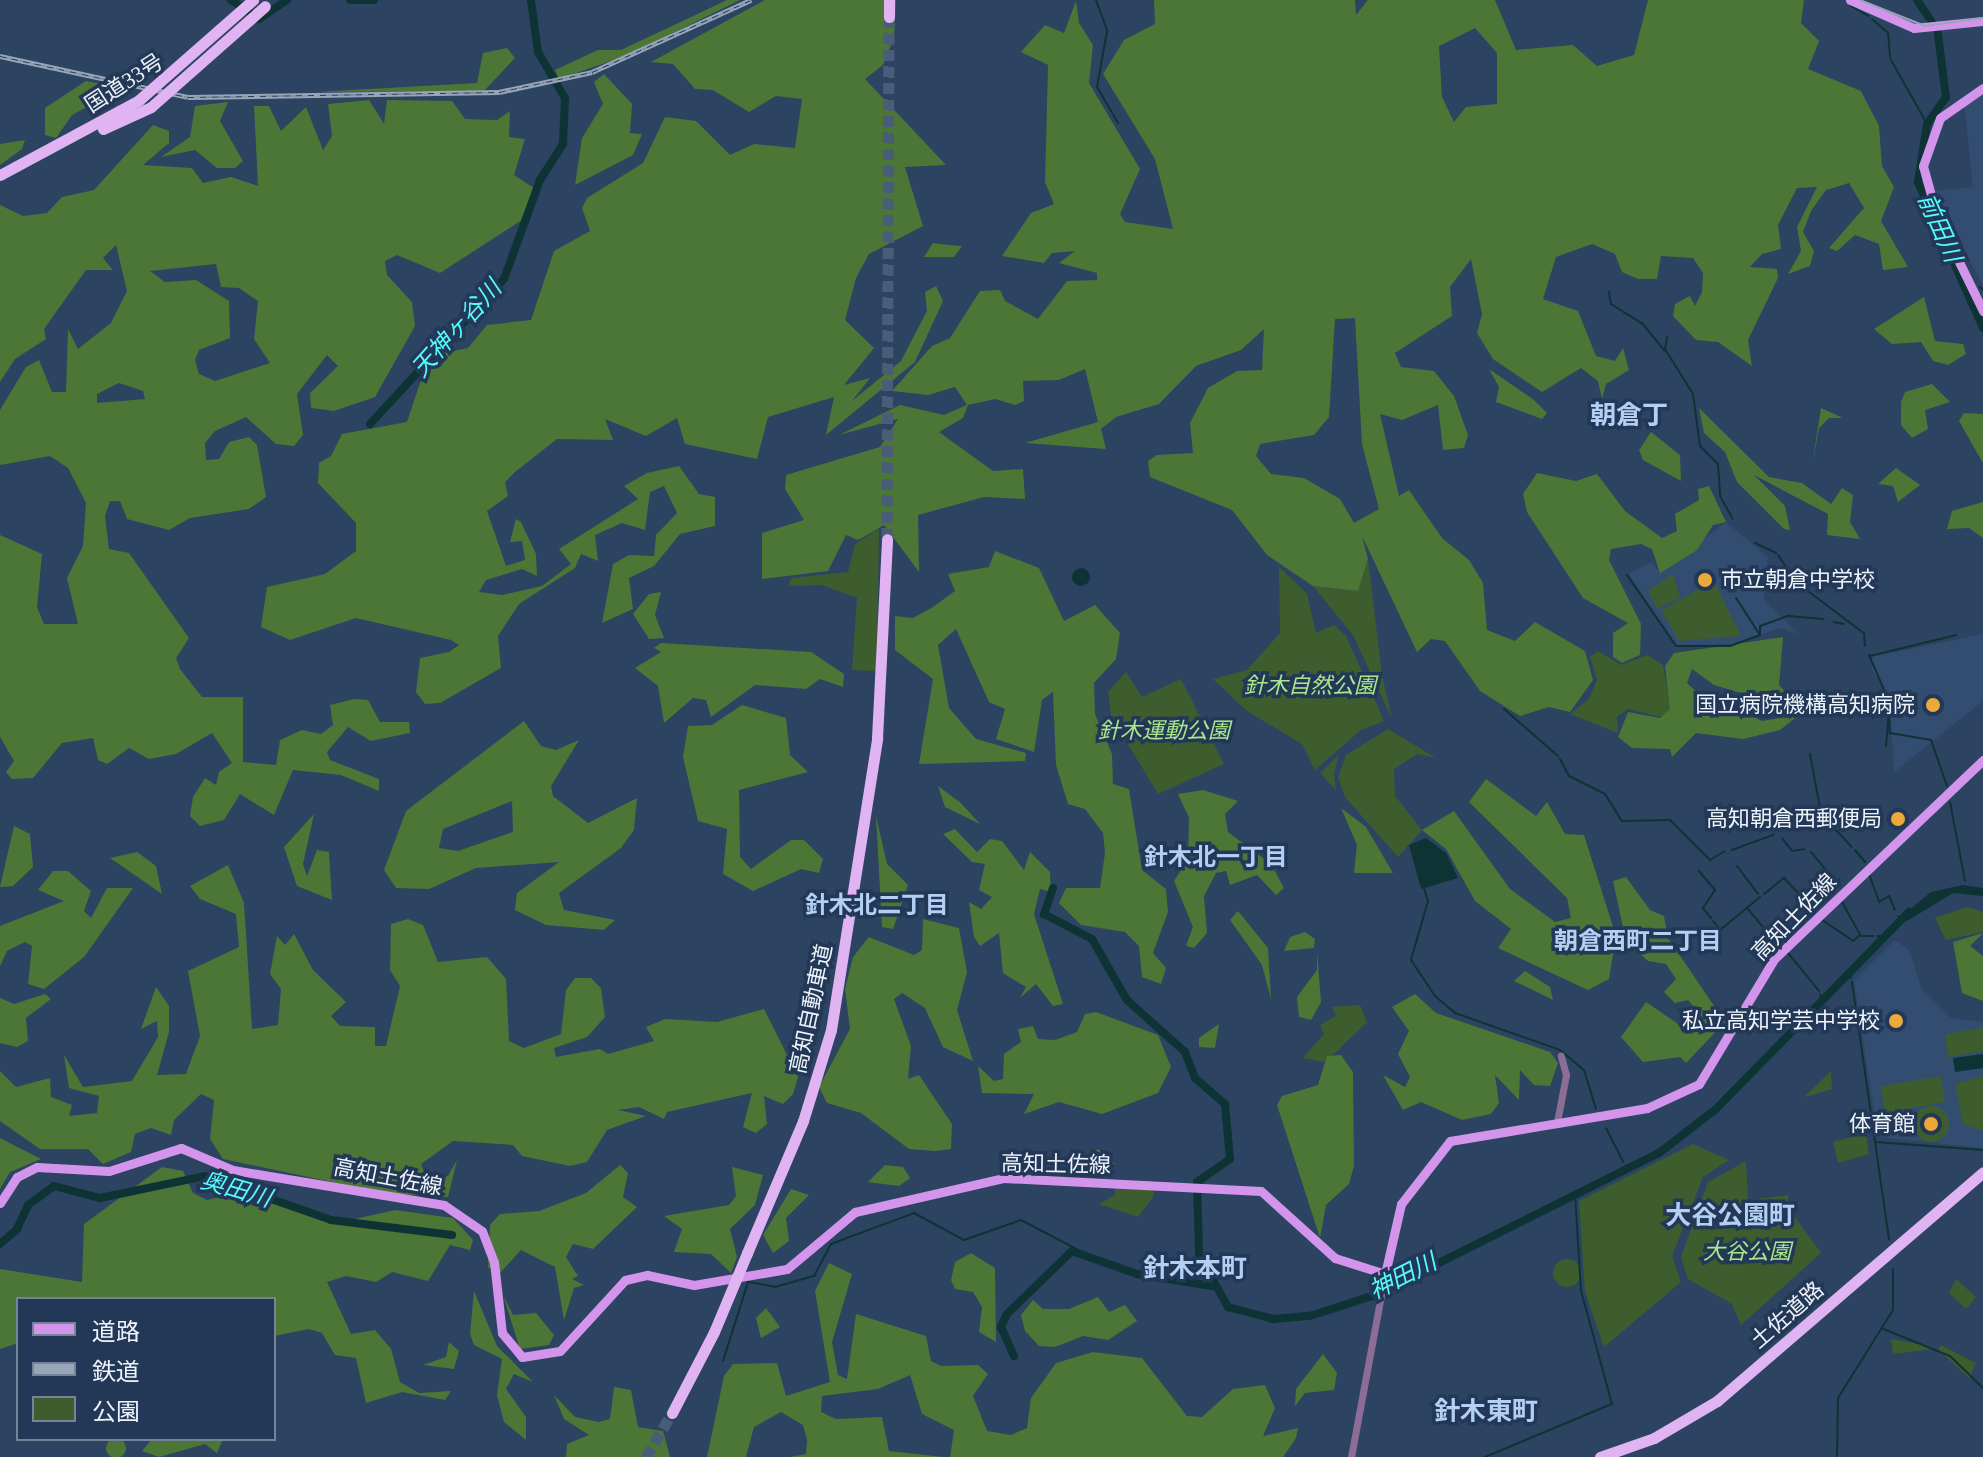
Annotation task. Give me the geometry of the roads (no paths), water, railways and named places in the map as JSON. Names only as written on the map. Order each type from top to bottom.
[{"type":"highway","points":[[55,149],[136,98],[196,50],[246,0]]},
{"type":"highway","points":[[889,0],[889,17]]},
{"type":"highway","points":[[0,175],[151,107],[262,2]]},
{"type":"highway","name":"国道33号","points":[[136,98],[262,2]]},
{"type":"highway","name":"高知自動車道","points":[[672,1413],[714,1332],[803,1121],[831,1030],[875,752],[887,539]]},
{"type":"highway","name":"土佐道路","points":[[1600,1457],[1654,1438],[1717,1401],[1983,1172]]},
{"type":"highway","name":"土佐道路","points":[[1622,1457],[1731,1400],[1983,1181]]},
{"type":"main road","points":[[1850,0],[1914,28],[1983,21]]},
{"type":"main road","points":[[1983,88],[1940,118],[1923,166],[1937,217],[1983,311]]},
{"type":"main road","name":"高知土佐線","points":[[0,1203],[17,1177],[37,1167],[109,1171],[181,1148],[233,1170],[444,1205],[482,1231],[494,1262],[502,1333],[522,1357],[560,1351],[625,1280],[647,1275],[694,1285],[787,1269],[842,1220],[867,1208],[1004,1178],[1197,1186],[1273,1196],[1335,1258],[1385,1274],[1401,1204],[1445,1145],[1557,1122],[1647,1108],[1699,1084],[1782,950],[1983,760]]},
{"type":"street","points":[[1557,1122],[1566,1075],[1561,1056]]},
{"type":"street","points":[[1351,1457],[1385,1274]]},
{"type":"waterway","name":"天神ヶ谷川","points":[[231,0],[259,19],[287,0]]},
{"type":"waterway","name":"天神ヶ谷川","points":[[350,0],[374,0]]},
{"type":"waterway","name":"天神ヶ谷川","points":[[370,424],[504,279],[540,180],[563,144],[565,98],[538,52],[531,0]]},
{"type":"waterway","points":[[1096,0],[1107,31],[1097,87],[1118,123]]},
{"type":"waterway","name":"前田川","points":[[1917,0],[1932,22]]},
{"type":"waterway","points":[[1851,6],[1868,16]]},
{"type":"waterway","points":[[1872,19],[1888,33],[1890,58]]},
{"type":"waterway","name":"前田川","points":[[1938,34],[1946,97],[1927,124],[1918,182],[1983,328]]},
{"type":"waterway","points":[[1891,60],[1927,124]]},
{"type":"waterway","points":[[1980,287],[1983,290]]},
{"type":"waterway","points":[[1609,292],[1611,304],[1642,323],[1665,351]]},
{"type":"waterway","points":[[1667,337],[1665,349],[1693,394],[1700,446],[1718,464],[1720,496],[1733,519]]},
{"type":"waterway","points":[[1755,543],[1776,553]]},
{"type":"waterway","points":[[1778,555],[1796,582],[1862,632]]},
{"type":"waterway","points":[[1627,575],[1676,646],[1730,646],[1760,635]]},
{"type":"waterway","points":[[1736,598],[1760,635],[1760,626],[1788,616],[1823,619]]},
{"type":"waterway","points":[[1834,622],[1844,624]]},
{"type":"waterway","points":[[1864,633],[1865,646]]},
{"type":"waterway","points":[[1870,656],[1956,635]]},
{"type":"waterway","points":[[1869,655],[1888,699],[1890,733],[1931,740],[1947,786]]},
{"type":"waterway","points":[[1886,746],[1889,708]]},
{"type":"waterway","points":[[1504,709],[1558,756]]},
{"type":"waterway","points":[[1810,754],[1820,808]]},
{"type":"waterway","points":[[1560,759],[1569,776],[1605,794],[1622,821],[1670,820],[1710,860],[1725,851]]},
{"type":"waterway","points":[[1950,802],[1965,881]]},
{"type":"waterway","points":[[1823,812],[1835,828]]},
{"type":"waterway","points":[[1836,830],[1852,847]]},
{"type":"waterway","points":[[1732,850],[1773,835]]},
{"type":"waterway","points":[[1782,838],[1792,851],[1804,849]]},
{"type":"waterway","points":[[1855,850],[1865,862]]},
{"type":"waterway","points":[[1811,852],[1826,870]]},
{"type":"waterway","points":[[1737,866],[1758,894]]},
{"type":"waterway","points":[[1699,871],[1715,890],[1703,908],[1711,918]]},
{"type":"waterway","points":[[1828,872],[1835,880]]},
{"type":"waterway","points":[[1869,874],[1879,902],[1889,896],[1895,910]]},
{"type":"waterway","points":[[1764,894],[1784,878],[1800,895]]},
{"type":"waterway","name":"神田川","points":[[1053,888],[1044,914],[1092,939],[1127,1000],[1185,1052],[1195,1078],[1225,1104],[1230,1159],[1197,1182],[1199,1255],[1228,1307],[1273,1319],[1310,1316],[1375,1295],[1659,1153],[1716,1109],[1909,912]]},
{"type":"waterway","points":[[1424,888],[1428,901],[1411,960],[1435,996],[1455,1013],[1560,1050],[1584,1070],[1596,1109]]},
{"type":"waterway","points":[[1720,930],[1760,897]]},
{"type":"waterway","points":[[1801,897],[1814,910]]},
{"type":"waterway","points":[[1842,902],[1861,936],[1873,936]]},
{"type":"waterway","points":[[1748,909],[1763,927]]},
{"type":"waterway","points":[[1898,916],[1901,920]]},
{"type":"waterway","points":[[1822,920],[1853,941],[1859,936]]},
{"type":"waterway","points":[[1713,921],[1718,927]]},
{"type":"waterway","points":[[1766,930],[1778,944]]},
{"type":"waterway","points":[[1877,936],[1885,936]]},
{"type":"waterway","points":[[1788,953],[1819,991]]},
{"type":"waterway","name":"神田川","points":[[1850,971],[1851,978]]},
{"type":"waterway","points":[[1852,982],[1889,1239]]},
{"type":"waterway","name":"神田川","points":[[1820,994],[1822,999]]},
{"type":"waterway","points":[[1606,1128],[1623,1162]]},
{"type":"waterway","points":[[1876,1142],[1983,1150]]},
{"type":"waterway","name":"奥田川","points":[[0,1244],[17,1229],[28,1205],[54,1186],[100,1198],[205,1176],[331,1220],[452,1235]]},
{"type":"waterway","points":[[1485,1457],[1612,1404],[1581,1291],[1575,1193]]},
{"type":"waterway","points":[[723,1361],[748,1282],[775,1287],[814,1276],[831,1244],[914,1213],[964,1240],[1021,1220],[1084,1253]]},
{"type":"waterway","points":[[1014,1356],[1001,1327],[1007,1314],[1072,1251],[1137,1274],[1212,1286]]},
{"type":"waterway","points":[[1837,1457],[1838,1398],[1893,1310],[1893,1269]]},
{"type":"waterway","points":[[1881,1328],[1950,1356],[1983,1388]]},
{"type":"tunnel","points":[[887,539],[889,17]]},
{"type":"tunnel","points":[[646,1457],[672,1413]]},
{"type":"tram line","points":[[1860,0],[1925,26],[1983,18]]},
{"type":"railway","points":[[0,56],[188,97],[499,92],[592,72],[751,0]]},
{"type":"place","name":"市立朝倉中学校","points":[[1705,580]]},
{"type":"place","name":"国立病院機構高知病院","points":[[1933,705]]},
{"type":"place","name":"高知朝倉西郵便局","points":[[1898,819]]},
{"type":"place","name":"私立高知学芸中学校","points":[[1896,1021]]},
{"type":"place","name":"体育館","points":[[1931,1124]]},
{"type":"district","name":"朝倉丁","points":[[1629,416]]},
{"type":"district","name":"針木北一丁目","points":[[1216,858]]},
{"type":"district","name":"針木北二丁目","points":[[877,906]]},
{"type":"district","name":"朝倉西町二丁目","points":[[1638,942]]},
{"type":"district","name":"大谷公園町","points":[[1730,1216]]},
{"type":"district","name":"針木本町","points":[[1195,1269]]},
{"type":"district","name":"針木東町","points":[[1486,1412]]},
{"type":"park label","name":"針木自然公園","points":[[1310,686]]},
{"type":"park label","name":"針木運動公園","points":[[1164,731]]},
{"type":"park label","name":"大谷公園","points":[[1747,1252]]}]
